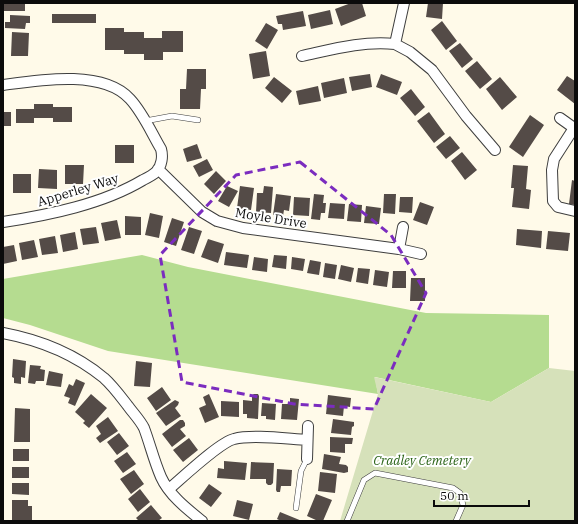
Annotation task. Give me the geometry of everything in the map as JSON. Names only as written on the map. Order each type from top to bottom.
[{"type":"street","points":[[395,44],[404,3]]},
{"type":"street","points":[[302,56],[347,46],[376,42],[395,44],[410,52],[432,70],[466,116],[494,150]]},
{"type":"street","points":[[3,85],[60,80],[100,81],[120,91],[130,98],[161,149],[162,161],[158,169]]},
{"type":"street","points":[[560,118],[574,129],[554,160],[552,170],[553,201],[558,207],[575,211]]},
{"type":"street","name":"Apperley Way","points":[[3,222],[42,216],[110,196],[137,184],[156,173],[158,169]]},
{"type":"street","name":"Moyle Drive","points":[[158,169],[202,212],[217,221],[243,228],[399,249],[421,254]]},
{"type":"street","points":[[399,249],[403,227]]},
{"type":"street","points":[[3,333],[32,340],[63,351],[83,362],[105,379],[120,395],[143,426],[161,478],[180,504],[202,521]]},
{"type":"street","points":[[307,459],[308,426]]},
{"type":"street","points":[[169,489],[214,451],[233,439],[246,437],[308,440]]},
{"type":"lane","points":[[145,121],[172,116],[198,120]]},
{"type":"lane","points":[[296,508],[301,472],[307,459]]},
{"type":"lane","points":[[347,521],[364,480],[375,473],[453,488],[460,493],[463,505],[456,521]]},
{"type":"highlighted area","points":[[300,162],[391,235],[426,293],[374,409],[294,404],[182,382],[160,255],[236,175]]},
{"type":"green space","points":[[142,255],[188,267],[426,313],[549,315],[549,368],[491,402],[375,377],[378,394],[108,351],[30,325],[3,318],[3,279]]},
{"type":"green space","name":"Cradley Cemetery","points":[[549,368],[575,371],[575,521],[340,521],[378,394],[374,377],[491,402]]},
{"type":"building","points":[[25,3],[25,11],[3,11],[3,4]]},
{"type":"building","points":[[351,3],[362,3],[366,16],[341,26],[335,9]]},
{"type":"building","points":[[428,3],[443,3],[442,19],[426,17]]},
{"type":"building","points":[[330,10],[333,24],[311,29],[308,15]]},
{"type":"building","points":[[303,11],[306,26],[283,30],[282,24],[278,24],[276,16]]},
{"type":"building","points":[[52,14],[96,14],[96,23],[52,23]]},
{"type":"building","points":[[10,15],[30,16],[30,23],[26,23],[25,29],[5,28],[5,22],[10,22]]},
{"type":"building","points":[[442,21],[457,41],[446,50],[431,30]]},
{"type":"building","points":[[266,23],[278,30],[267,49],[255,41]]},
{"type":"building","points":[[105,28],[124,28],[124,32],[144,32],[144,38],[162,38],[162,31],[183,31],[183,52],[163,52],[163,60],[144,60],[144,54],[124,54],[124,50],[105,50]]},
{"type":"building","points":[[12,32],[29,33],[28,56],[11,56]]},
{"type":"building","points":[[460,43],[473,59],[462,68],[449,51]]},
{"type":"building","points":[[266,51],[270,76],[253,79],[249,54]]},
{"type":"building","points":[[477,61],[492,79],[480,89],[465,71]]},
{"type":"building","points":[[187,69],[206,69],[206,89],[201,89],[200,109],[180,109],[180,89],[186,89]]},
{"type":"building","points":[[370,74],[372,87],[352,91],[349,77]]},
{"type":"building","points":[[381,74],[402,82],[397,95],[376,87]]},
{"type":"building","points":[[567,76],[575,81],[575,104],[557,90]]},
{"type":"building","points":[[274,77],[292,91],[282,103],[265,88]]},
{"type":"building","points":[[500,77],[517,97],[502,110],[486,89]]},
{"type":"building","points":[[344,78],[347,93],[324,98],[321,83]]},
{"type":"building","points":[[318,86],[321,101],[299,105],[296,91]]},
{"type":"building","points":[[411,89],[425,107],[415,116],[400,98]]},
{"type":"building","points":[[34,104],[53,104],[53,107],[72,107],[72,122],[53,122],[53,118],[34,118],[34,123],[16,123],[16,109],[34,109]]},
{"type":"building","points":[[3,112],[11,112],[11,126],[3,126]]},
{"type":"building","points":[[429,112],[445,134],[434,143],[417,121]]},
{"type":"building","points":[[530,115],[544,125],[523,157],[509,147]]},
{"type":"building","points":[[450,136],[460,148],[446,159],[436,147]]},
{"type":"building","points":[[197,144],[202,158],[187,162],[183,149]]},
{"type":"building","points":[[115,145],[134,145],[134,163],[115,163]]},
{"type":"building","points":[[462,152],[477,170],[465,180],[451,161]]},
{"type":"building","points":[[207,159],[213,170],[199,177],[193,166]]},
{"type":"building","points":[[65,165],[84,165],[83,184],[65,184]]},
{"type":"building","points":[[513,165],[528,166],[526,189],[531,190],[529,209],[512,207],[514,188],[511,188]]},
{"type":"building","points":[[39,169],[57,170],[57,189],[38,188]]},
{"type":"building","points":[[216,171],[226,181],[214,194],[204,184]]},
{"type":"building","points":[[13,174],[31,174],[31,193],[13,193]]},
{"type":"building","points":[[572,180],[575,181],[575,205],[569,204]]},
{"type":"building","points":[[227,186],[238,191],[229,207],[218,201]]},
{"type":"building","points":[[240,186],[254,188],[251,210],[237,208]]},
{"type":"building","points":[[264,186],[273,187],[271,213],[256,212],[257,193],[263,193]]},
{"type":"building","points":[[276,194],[291,196],[289,211],[284,210],[283,216],[273,215]]},
{"type":"building","points":[[314,194],[324,195],[323,203],[326,203],[325,213],[321,213],[320,220],[311,219]]},
{"type":"building","points":[[384,194],[396,194],[395,214],[383,213]]},
{"type":"building","points":[[294,197],[310,198],[309,216],[293,215]]},
{"type":"building","points":[[400,197],[413,197],[412,213],[399,212]]},
{"type":"building","points":[[420,202],[434,207],[427,225],[413,220]]},
{"type":"building","points":[[330,203],[345,204],[344,219],[328,218]]},
{"type":"building","points":[[349,204],[362,205],[361,222],[347,221]]},
{"type":"building","points":[[366,206],[381,208],[379,224],[364,223]]},
{"type":"building","points":[[150,213],[163,216],[159,238],[145,235]]},
{"type":"building","points":[[125,216],[141,217],[141,235],[125,235]]},
{"type":"building","points":[[172,218],[184,222],[176,246],[164,242]]},
{"type":"building","points":[[117,220],[121,238],[105,241],[101,223]]},
{"type":"building","points":[[96,227],[99,243],[83,245],[80,229]]},
{"type":"building","points":[[189,227],[202,231],[194,254],[181,250]]},
{"type":"building","points":[[517,229],[542,231],[541,248],[516,245]]},
{"type":"building","points":[[548,231],[570,233],[568,251],[546,249]]},
{"type":"building","points":[[75,232],[78,249],[63,252],[60,235]]},
{"type":"building","points":[[55,236],[58,253],[42,255],[39,239]]},
{"type":"building","points":[[208,239],[224,244],[218,263],[201,257]]},
{"type":"building","points":[[34,240],[38,257],[22,260],[19,243]]},
{"type":"building","points":[[14,245],[17,261],[3,264],[3,247]]},
{"type":"building","points":[[226,252],[249,255],[247,268],[224,265]]},
{"type":"building","points":[[274,255],[287,256],[286,269],[272,267]]},
{"type":"building","points":[[254,257],[268,259],[267,272],[252,270]]},
{"type":"building","points":[[292,257],[305,259],[303,271],[291,269]]},
{"type":"building","points":[[310,260],[321,262],[319,275],[307,273]]},
{"type":"building","points":[[325,263],[337,265],[335,279],[323,277]]},
{"type":"building","points":[[341,265],[354,268],[351,282],[338,279]]},
{"type":"building","points":[[358,268],[370,269],[368,284],[356,282]]},
{"type":"building","points":[[375,270],[389,272],[387,287],[373,285]]},
{"type":"building","points":[[393,271],[406,271],[406,288],[392,288]]},
{"type":"building","points":[[411,278],[425,278],[425,301],[410,301]]},
{"type":"building","points":[[13,359],[26,361],[25,378],[21,377],[21,384],[14,383],[14,378],[12,377]]},
{"type":"building","points":[[136,361],[152,363],[150,387],[134,386]]},
{"type":"building","points":[[30,365],[41,366],[40,369],[45,370],[44,381],[36,381],[35,384],[28,383]]},
{"type":"building","points":[[49,371],[63,374],[61,387],[46,385]]},
{"type":"building","points":[[76,379],[85,383],[75,406],[68,403],[70,398],[64,396],[69,384],[73,386]]},
{"type":"building","points":[[162,387],[171,400],[156,411],[147,398]]},
{"type":"building","points":[[91,394],[107,408],[89,428],[83,423],[85,421],[75,412]]},
{"type":"building","points":[[209,394],[219,417],[205,423],[199,408],[206,405],[203,397]]},
{"type":"building","points":[[258,394],[259,396],[258,419],[247,418],[247,414],[243,414],[243,400],[252,401],[252,395]]},
{"type":"building","points":[[328,395],[351,398],[350,407],[344,406],[343,416],[326,414]]},
{"type":"building","points":[[290,398],[299,399],[297,420],[281,419],[282,404],[290,404]]},
{"type":"building","points":[[175,400],[179,402],[175,408],[181,416],[166,426],[156,413]]},
{"type":"building","points":[[221,401],[239,402],[239,417],[221,416]]},
{"type":"building","points":[[262,403],[276,404],[275,420],[266,419],[266,416],[261,416]]},
{"type":"building","points":[[15,408],[30,409],[30,442],[14,442]]},
{"type":"building","points":[[108,417],[118,431],[100,443],[96,438],[101,434],[96,426]]},
{"type":"building","points":[[333,419],[354,422],[351,435],[331,433]]},
{"type":"building","points":[[180,420],[183,420],[185,423],[185,426],[180,429],[186,436],[172,447],[162,434]]},
{"type":"building","points":[[119,433],[129,446],[117,455],[107,442]]},
{"type":"building","points":[[330,437],[353,438],[352,444],[345,444],[345,453],[330,452]]},
{"type":"building","points":[[189,438],[198,450],[183,462],[173,450]]},
{"type":"building","points":[[13,449],[29,449],[29,461],[13,461]]},
{"type":"building","points":[[127,452],[136,464],[123,473],[114,461]]},
{"type":"building","points":[[324,454],[341,457],[339,464],[346,465],[348,467],[348,472],[344,473],[322,469]]},
{"type":"building","points":[[224,461],[247,463],[245,480],[217,478],[218,468],[224,469]]},
{"type":"building","points":[[251,462],[274,463],[273,483],[271,485],[266,483],[266,479],[250,479]]},
{"type":"building","points":[[12,467],[29,467],[29,478],[12,478]]},
{"type":"building","points":[[277,469],[292,470],[291,486],[281,486],[280,492],[277,492],[276,490]]},
{"type":"building","points":[[134,470],[144,484],[131,494],[120,479]]},
{"type":"building","points":[[320,472],[337,474],[335,493],[318,491]]},
{"type":"building","points":[[12,483],[29,483],[29,495],[12,494]]},
{"type":"building","points":[[209,484],[222,493],[211,507],[199,498]]},
{"type":"building","points":[[140,489],[150,502],[138,512],[128,499]]},
{"type":"building","points":[[316,494],[332,500],[323,521],[318,521],[307,516]]},
{"type":"building","points":[[12,500],[28,500],[28,506],[32,506],[32,521],[12,521]]},
{"type":"building","points":[[237,500],[253,504],[249,520],[233,516]]},
{"type":"building","points":[[151,505],[162,518],[158,521],[139,521],[136,518]]},
{"type":"building","points":[[280,512],[302,521],[281,521],[277,519]]}]
